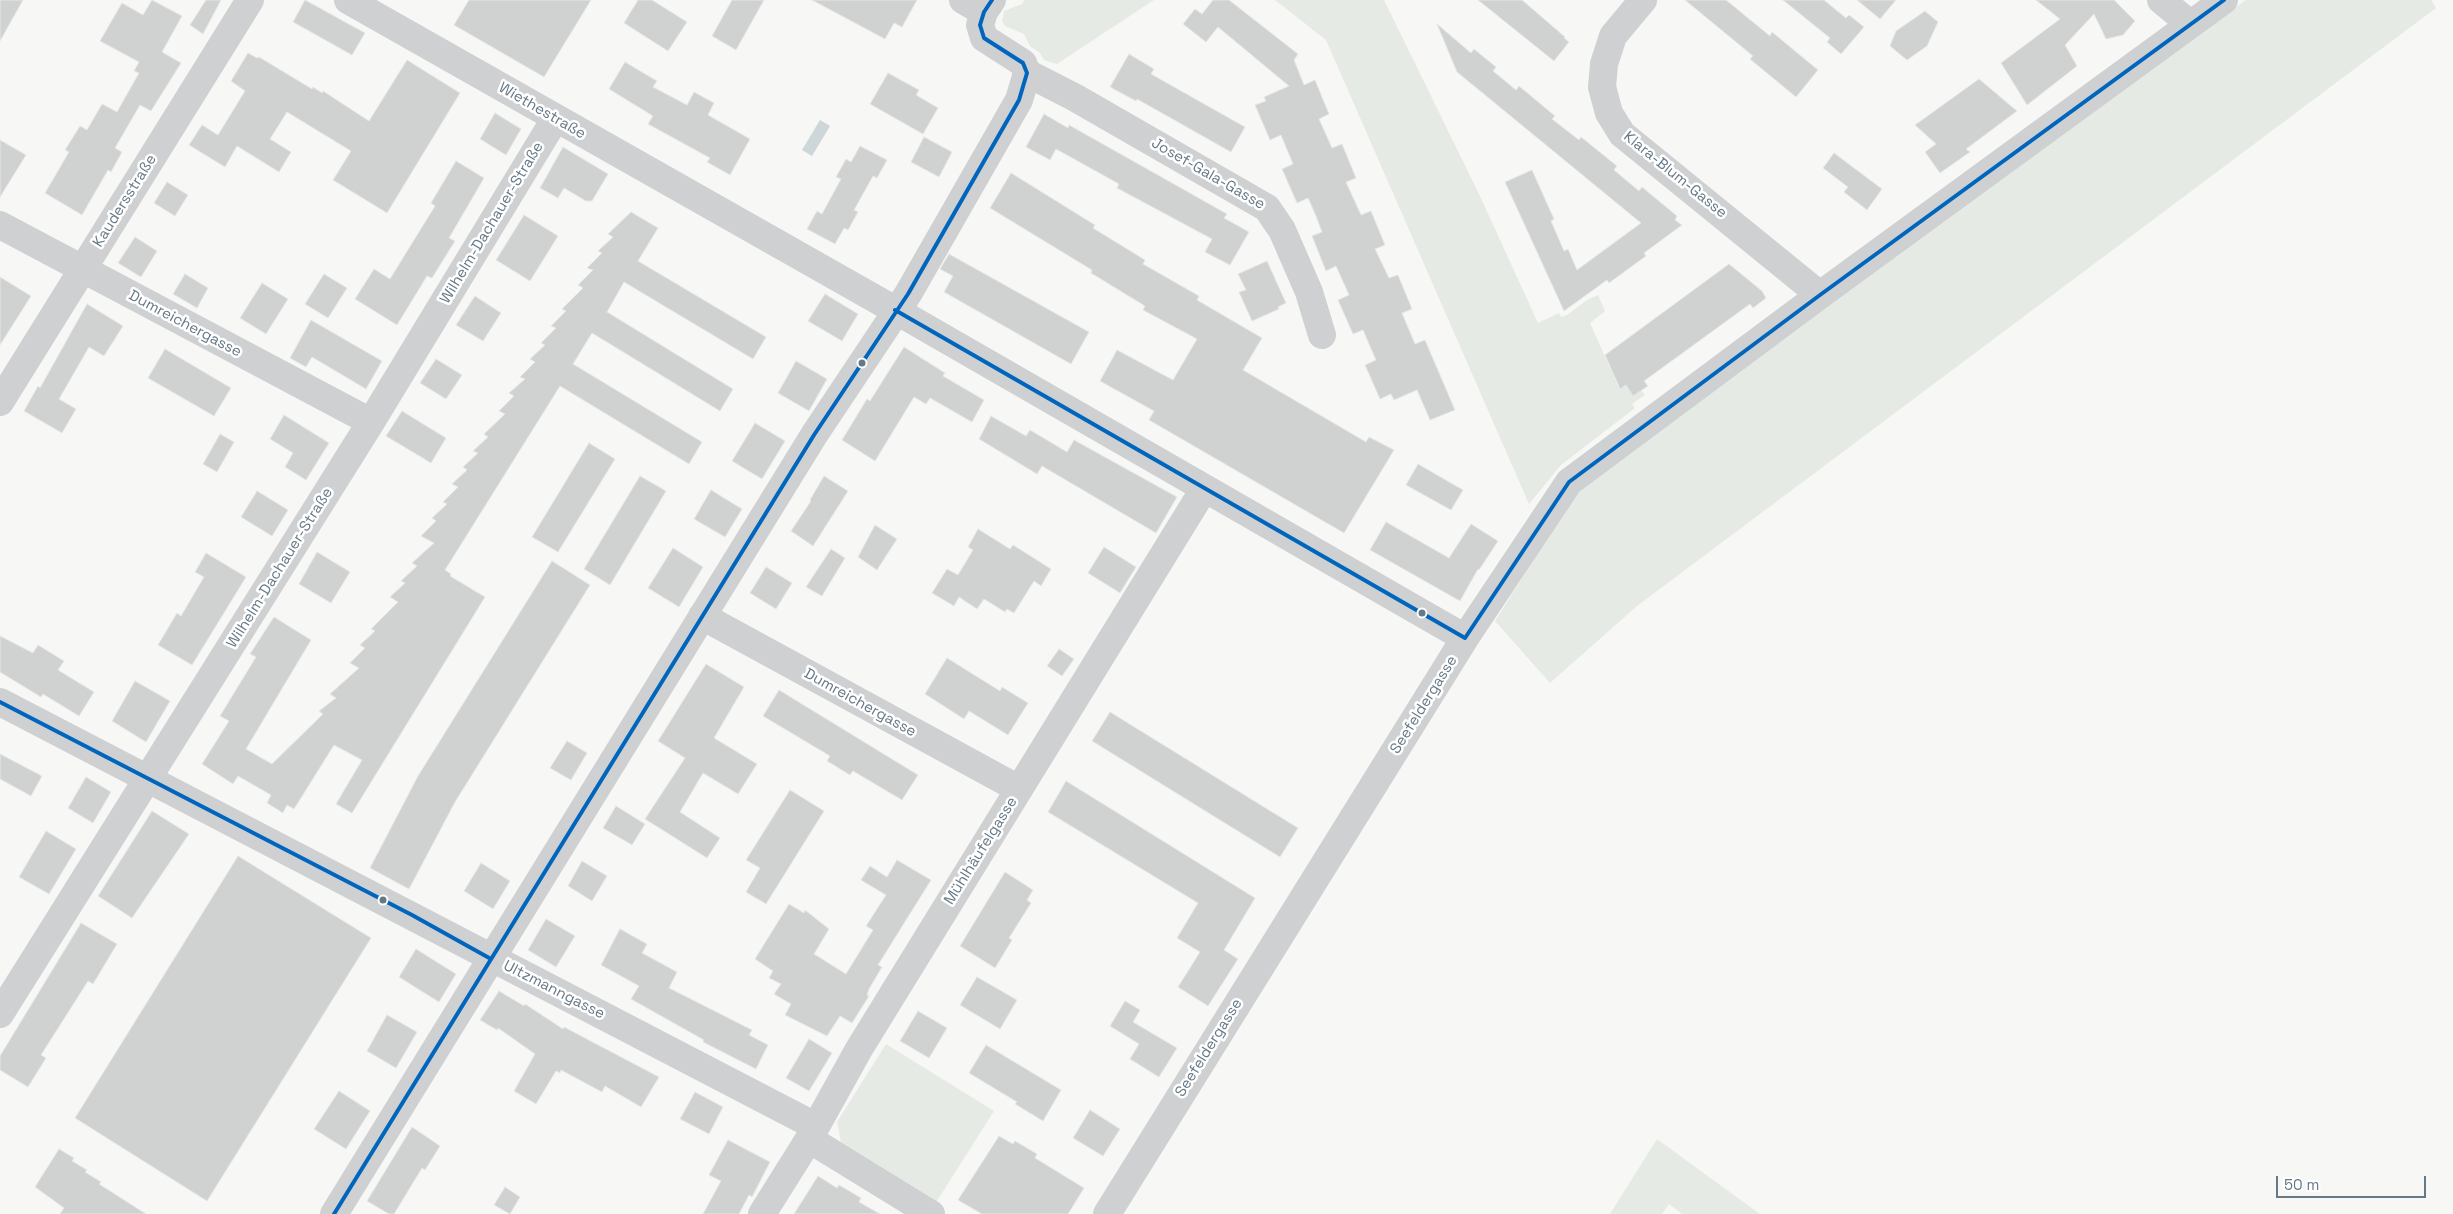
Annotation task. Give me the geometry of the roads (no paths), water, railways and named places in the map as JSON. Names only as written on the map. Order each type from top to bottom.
[{"type":"street","name":"Kaudersstraße","points":[[0,402],[250,0]]},
{"type":"street","name":"Wiethestraße","points":[[348,0],[895,310],[1465,638]]},
{"type":"street","name":"Klara-Blum-Gasse","points":[[1643,0],[1613,36],[1604,64],[1602,87],[1609,113],[1622,134],[1820,295]]},
{"type":"street","points":[[2161,0],[2190,24]]},
{"type":"street","name":"Seefeldergasse","points":[[1107,1214],[1465,638],[1569,482],[1820,295],[2224,0]]},
{"type":"street","points":[[334,1214],[814,434],[895,310],[908,294],[1019,100],[1027,73],[1023,63],[984,38],[980,25],[980,4]]},
{"type":"street","name":"Josef-Gala-Gasse","points":[[1027,73],[1074,97],[1267,208],[1276,218],[1290,248],[1309,292],[1322,335]]},
{"type":"street","name":"Wilhelm-Dachauer-Straße","points":[[0,1014],[371,422],[555,119]]},
{"type":"street","name":"Dumreichergasse","points":[[0,225],[371,422]]},
{"type":"street","name":"Mühlhäufelgasse","points":[[762,1214],[812,1132],[859,1048],[1204,489]]},
{"type":"street","name":"Dumreichergasse","points":[[702,616],[1019,789]]},
{"type":"street","name":"Ultzmanngasse","points":[[0,702],[412,915],[812,1132],[931,1214]]}]
